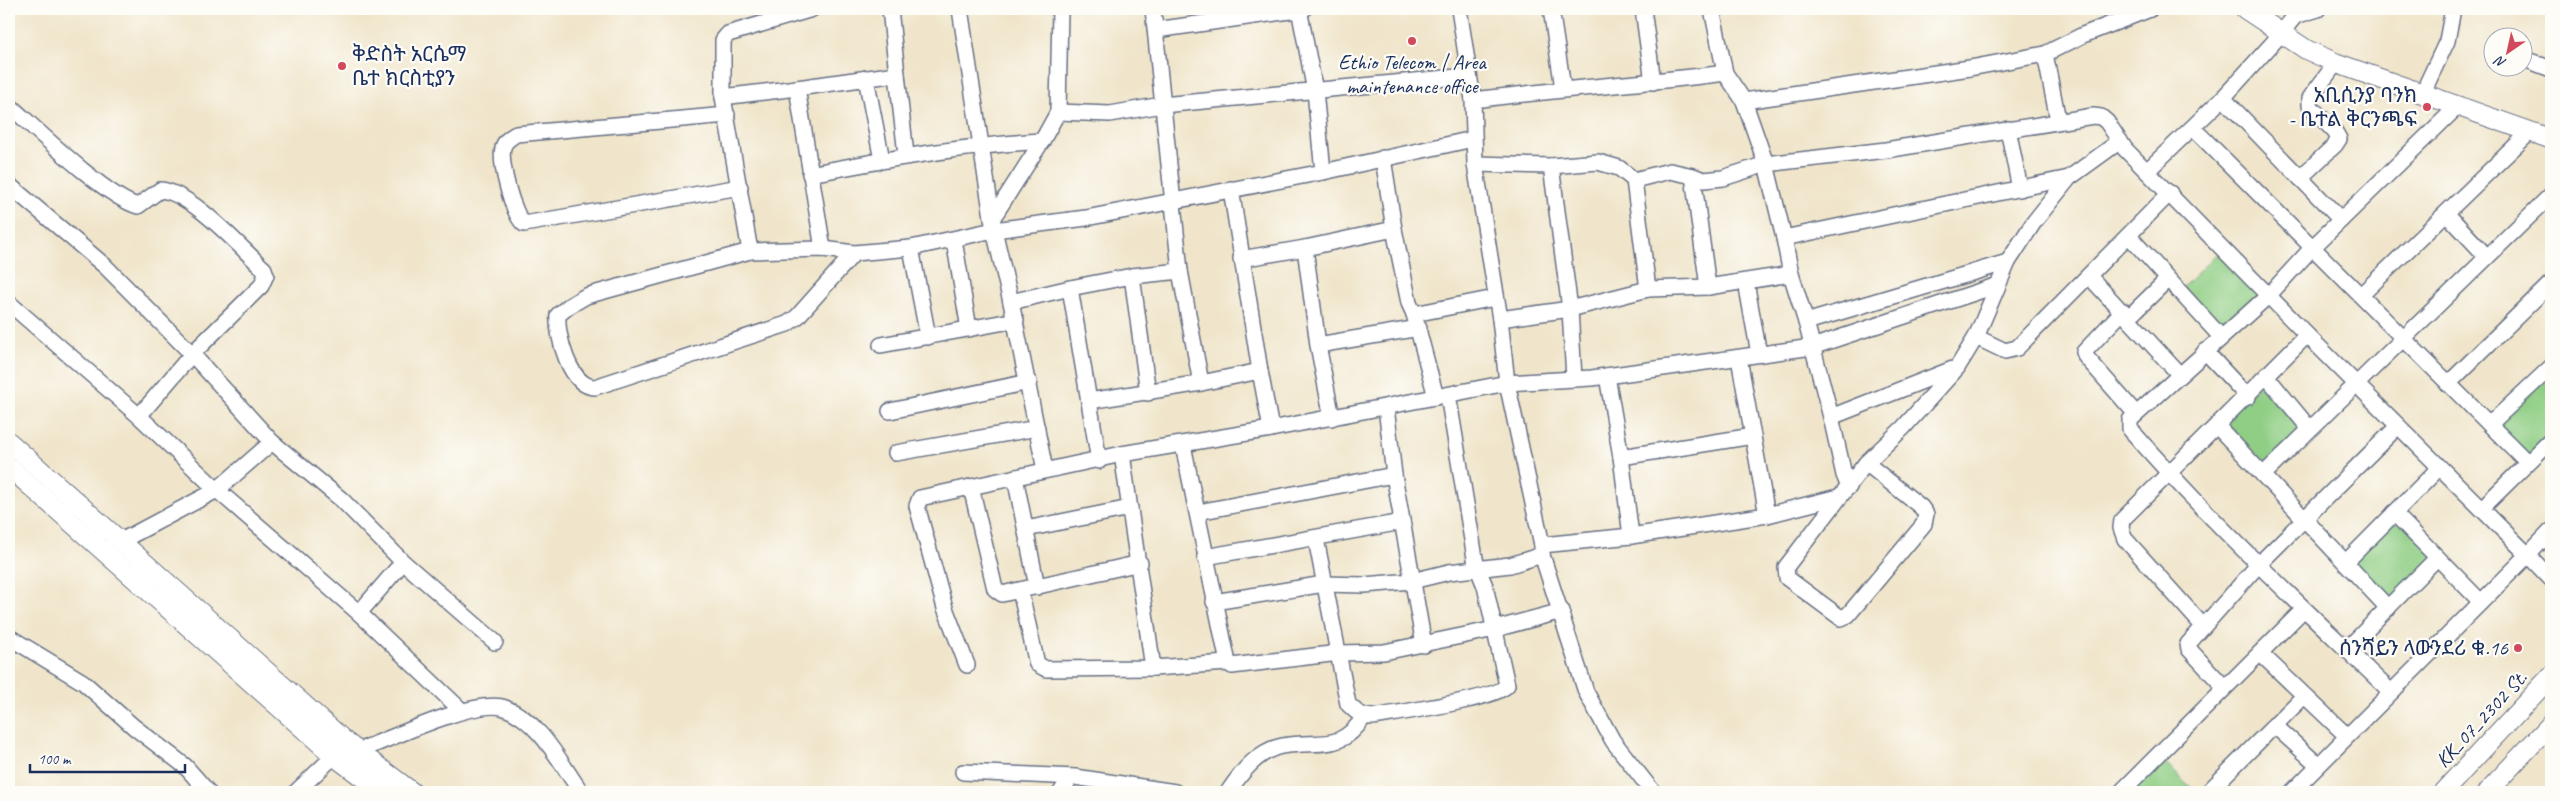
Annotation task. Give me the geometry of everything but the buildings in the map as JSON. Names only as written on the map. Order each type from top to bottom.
[{"type":"main road","points":[[2245,9],[2287,21],[2306,50],[2336,63],[2551,139]]},
{"type":"main road","points":[[2259,9],[2287,21],[2316,46],[2371,69],[2551,131]]},
{"type":"main road","points":[[9,442],[358,752],[412,792]]},
{"type":"main road","points":[[9,467],[334,756],[382,792]]},
{"type":"main road","name":"KK_07_2302 St.","points":[[2443,792],[2551,676]]},
{"type":"main road","points":[[2488,792],[2551,724]]},
{"type":"street","points":[[750,251],[724,97],[722,46],[725,36],[812,9]]},
{"type":"street","points":[[890,9],[906,155]]},
{"type":"street","points":[[960,9],[993,225],[1016,320],[1045,470]]},
{"type":"street","points":[[993,225],[1058,112],[1060,9]]},
{"type":"street","points":[[1153,9],[1180,271],[1201,383]]},
{"type":"street","points":[[1299,9],[1315,91],[1323,172]]},
{"type":"street","points":[[1156,30],[1237,14],[1304,9]]},
{"type":"street","points":[[1459,9],[1473,100],[1475,164],[1495,298],[1500,319],[1506,383],[1542,550],[1586,692],[1613,741],[1652,792]]},
{"type":"street","points":[[1551,9],[1563,88]]},
{"type":"street","points":[[1643,9],[1653,82]]},
{"type":"street","points":[[1712,9],[1725,73],[1744,101],[1766,164],[1791,274],[1806,322],[1831,417],[1844,475],[1843,492]]},
{"type":"street","points":[[2148,170],[2223,98],[2287,21],[2318,9]]},
{"type":"street","points":[[2425,88],[2447,42],[2453,9]]},
{"type":"street","points":[[1744,101],[1970,68],[2045,54],[2140,11]]},
{"type":"street","points":[[2045,54],[2058,120]]},
{"type":"street","points":[[2532,62],[2551,69]]},
{"type":"street","points":[[2300,178],[2335,146],[2339,139],[2335,132],[2310,106],[2309,102],[2336,63]]},
{"type":"street","points":[[1473,100],[1563,88],[1653,82],[1725,73]]},
{"type":"street","points":[[724,97],[897,74]]},
{"type":"street","points":[[1058,112],[1110,114],[1162,105],[1468,76]]},
{"type":"street","points":[[866,78],[882,160]]},
{"type":"street","points":[[796,88],[823,248]]},
{"type":"street","points":[[2223,98],[2341,220]]},
{"type":"street","points":[[9,105],[108,190],[129,204],[138,206],[160,190],[176,194],[193,204],[264,269],[266,275],[261,286],[192,354],[138,416]]},
{"type":"street","points":[[2392,692],[2348,649],[2303,610],[2168,473],[2130,429],[2130,420],[2269,295],[2312,248],[2459,105]]},
{"type":"street","points":[[727,115],[516,134],[503,146],[501,158],[517,216],[524,224],[740,187]]},
{"type":"street","points":[[1634,180],[1670,171],[1704,180],[1723,178],[1766,164],[1886,150],[2058,120],[2101,118],[2120,141],[2307,335],[2551,579]]},
{"type":"street","points":[[2193,128],[2527,462]]},
{"type":"street","points":[[2008,129],[2020,189]]},
{"type":"street","points":[[2361,295],[2531,131]]},
{"type":"street","points":[[854,253],[797,318],[787,324],[595,387],[588,387],[575,376],[557,332],[558,315],[586,296],[750,251],[823,248],[854,253],[911,248],[954,240],[993,225],[1086,218],[1323,172],[1473,139]]},
{"type":"street","points":[[810,174],[906,155],[980,145],[1042,141]]},
{"type":"street","points":[[1866,464],[1921,507],[1926,514],[1926,519],[1924,524],[1848,615],[1841,618],[1786,578],[1784,570],[1866,464],[1957,368],[1976,337],[2008,262],[2034,222],[2069,178],[2120,141]]},
{"type":"street","points":[[1316,539],[1348,704],[1364,717],[1373,717],[1480,697],[1504,689],[1507,685],[1485,586],[1478,569],[1442,396],[1408,303],[1383,158]]},
{"type":"street","points":[[1475,164],[1551,166],[1598,162],[1619,168],[1634,180],[1648,289]]},
{"type":"street","points":[[1551,166],[1570,309],[1574,379]]},
{"type":"street","points":[[1693,176],[1708,287]]},
{"type":"street","points":[[1784,238],[2069,178]]},
{"type":"street","points":[[9,185],[105,266],[192,354],[272,442],[352,509],[403,562],[496,642]]},
{"type":"street","points":[[1231,189],[1271,430]]},
{"type":"street","points":[[1976,337],[2005,351],[2017,348],[2129,236],[2170,192]]},
{"type":"street","points":[[2263,475],[2309,428],[2404,339],[2551,195]]},
{"type":"street","points":[[2447,214],[2487,257]]},
{"type":"street","points":[[1242,259],[1394,229]]},
{"type":"street","points":[[2129,236],[2221,337]]},
{"type":"street","points":[[954,240],[969,329]]},
{"type":"street","points":[[911,248],[928,337]]},
{"type":"street","points":[[1305,248],[1318,346],[1332,418]]},
{"type":"street","points":[[1806,322],[2008,262]]},
{"type":"street","points":[[1011,302],[1132,276],[1180,271]]},
{"type":"street","points":[[1500,319],[1570,309],[1648,289],[1708,287],[1791,274]]},
{"type":"street","points":[[1132,276],[1148,393]]},
{"type":"street","points":[[2089,276],[2126,314],[2179,374]]},
{"type":"street","points":[[2136,414],[2084,352],[2168,278]]},
{"type":"street","points":[[1746,282],[1759,354]]},
{"type":"street","points":[[2448,384],[2551,283]]},
{"type":"street","points":[[967,665],[945,608],[917,506],[920,498],[1045,470],[1099,461],[1122,454],[1271,430],[1506,383],[1607,376],[1812,347],[1998,285]]},
{"type":"street","points":[[1070,288],[1099,461]]},
{"type":"street","points":[[1318,346],[1416,321],[1495,298]]},
{"type":"street","points":[[9,303],[138,416],[216,490],[359,613],[462,711]]},
{"type":"street","points":[[881,345],[1016,320]]},
{"type":"street","points":[[2203,626],[2126,539],[2121,528],[2122,520],[2268,377],[2307,335]]},
{"type":"street","points":[[2205,351],[2248,397]]},
{"type":"street","points":[[1739,358],[1767,515]]},
{"type":"street","points":[[1831,417],[1957,368]]},
{"type":"street","points":[[1089,401],[1148,393],[1260,371]]},
{"type":"street","points":[[2490,424],[2548,375]]},
{"type":"street","points":[[1607,376],[1621,457],[1631,536]]},
{"type":"street","points":[[2268,377],[2309,428]]},
{"type":"street","points":[[890,411],[1028,382]]},
{"type":"street","points":[[1386,407],[1394,475],[1424,645]]},
{"type":"street","points":[[2217,426],[2388,608]]},
{"type":"street","points":[[2224,686],[2189,649],[2188,644],[2259,564],[2398,426]]},
{"type":"street","points":[[896,453],[1037,428]]},
{"type":"street","points":[[1621,457],[1753,436]]},
{"type":"street","points":[[2482,508],[2551,440]]},
{"type":"street","points":[[121,541],[216,490],[272,442]]},
{"type":"street","points":[[1183,445],[1228,663]]},
{"type":"street","points":[[1122,454],[1140,563],[1153,668]]},
{"type":"street","points":[[2346,562],[2439,468]]},
{"type":"street","points":[[1198,512],[1394,475]]},
{"type":"street","points":[[1015,477],[1037,586]]},
{"type":"street","points":[[971,487],[995,589],[1002,594],[1140,563]]},
{"type":"street","points":[[1214,602],[1324,584],[1364,585],[1412,581],[1449,572],[1510,564],[1542,550],[1767,515],[1843,492]]},
{"type":"street","points":[[1026,529],[1130,508]]},
{"type":"street","points":[[2394,513],[2481,602]]},
{"type":"street","points":[[1205,557],[1316,539],[1402,522]]},
{"type":"street","points":[[2296,791],[2318,765],[2551,531]]},
{"type":"street","points":[[2348,649],[2437,558]]},
{"type":"street","points":[[359,613],[403,562]]},
{"type":"street","points":[[1020,590],[1036,664],[1046,670],[1153,668],[1228,663],[1232,666],[1339,653],[1384,652],[1495,629],[1562,611]]},
{"type":"street","points":[[2121,792],[2224,686],[2303,610]]},
{"type":"street","points":[[9,636],[92,689],[134,727],[185,766],[208,792]]},
{"type":"street","points":[[2260,653],[2347,736]]},
{"type":"street","points":[[2208,792],[2304,696]]},
{"type":"street","points":[[358,752],[462,711],[495,705],[508,709],[543,738],[581,792]]},
{"type":"street","points":[[1228,792],[1243,770],[1264,754],[1281,746],[1342,740],[1354,732],[1364,717]]},
{"type":"street","points":[[2274,724],[2318,765]]},
{"type":"street","points":[[296,792],[334,756]]},
{"type":"street","points":[[963,772],[1071,777],[1124,788],[1175,792]]},
{"type":"street","points":[[1061,792],[1071,777]]},
{"type":"green space","points":[[2223,247],[2269,295],[2221,337],[2179,291]]},
{"type":"green space","points":[[2543,375],[2551,384],[2551,440],[2527,462],[2490,424]]},
{"type":"green space","points":[[2267,377],[2309,428],[2263,475],[2217,426]]},
{"type":"green space","points":[[2394,513],[2437,558],[2388,608],[2346,562]]},
{"type":"green space","points":[[2157,756],[2196,792],[2121,792]]},
{"type":"place","name":"Ethio Telecom | Area maintenance office","points":[[1412,41]]},
{"type":"place","name":"ቅድስት አርሴማ ቤተ ክርስቲያን","points":[[342,66]]},
{"type":"place","name":"አቢሲንያ ባንክ - ቤተል ቅርንጫፍ","points":[[2427,107]]},
{"type":"place","name":"ሰንሻይን ላውንደሪ ቁ.16","points":[[2518,648]]}]
